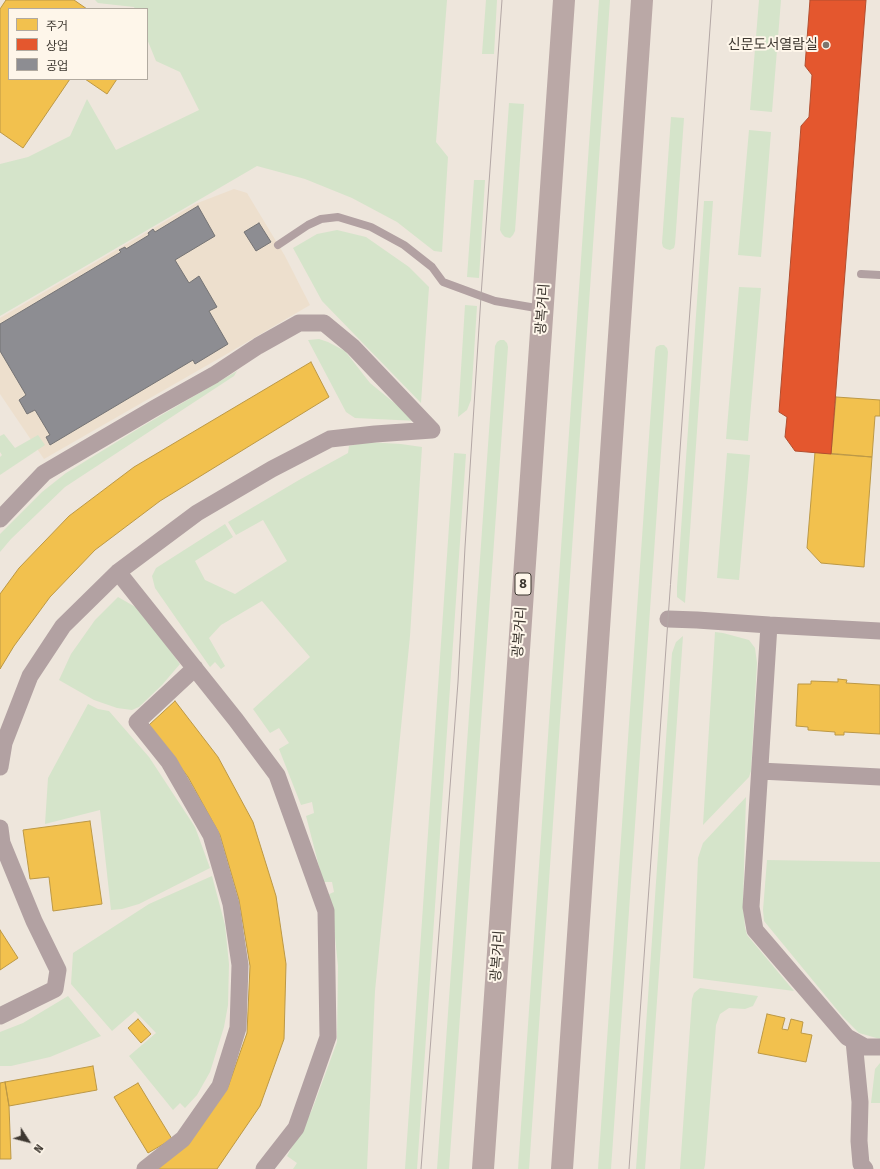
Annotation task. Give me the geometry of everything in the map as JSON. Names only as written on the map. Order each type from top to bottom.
[{"type":"highway","name":"광복거리","points":[[483,1169],[564,0]]},
{"type":"highway","points":[[562,1169],[642,0]]},
{"type":"street","points":[[0,519],[44,473],[154,408],[214,375],[258,346],[299,323],[324,323],[354,348],[432,430],[330,439],[272,469],[197,513],[118,572],[63,626],[30,676],[4,743],[0,767]]},
{"type":"street","points":[[118,572],[195,668],[276,775],[326,911],[328,1038],[296,1128],[264,1169]]},
{"type":"street","points":[[668,619],[880,631]]},
{"type":"street","points":[[769,625],[751,907],[756,930],[847,1037],[865,1047],[880,1047]]},
{"type":"street","points":[[145,1169],[183,1139],[220,1086],[238,1028],[240,965],[231,904],[211,835],[169,762],[137,722],[195,668]]},
{"type":"street","points":[[760,771],[880,777]]},
{"type":"street","points":[[0,828],[2,843],[34,921],[58,970],[55,989],[0,1016]]},
{"type":"street","points":[[854,1041],[860,1102],[858,1141],[861,1164],[865,1169]]},
{"type":"lane","points":[[278,245],[308,225],[321,219],[338,217],[371,226],[404,245],[432,267],[443,282],[495,300],[543,309]]},
{"type":"lane","points":[[861,274],[880,275]]},
{"type":"shaded area","points":[[234,189],[247,193],[285,256],[310,305],[44,459],[0,394],[0,318],[195,204]]},
{"type":"green space","points":[[95,0],[447,0],[436,142],[448,157],[442,252],[434,251],[397,222],[352,198],[305,179],[257,166],[0,316],[0,164],[28,157],[70,136],[87,99],[116,150],[199,110],[180,72],[156,61],[148,41],[148,8],[134,8],[98,3]]},
{"type":"green space","points":[[486,0],[497,0],[494,54],[482,54]]},
{"type":"green space","points":[[599,0],[610,0],[529,1169],[518,1169]]},
{"type":"green space","points":[[759,0],[781,0],[772,112],[750,110]]},
{"type":"green space","points":[[509,103],[524,104],[515,231],[510,238],[505,237],[500,230]]},
{"type":"green space","points":[[671,117],[684,118],[675,244],[674,248],[670,250],[663,247],[662,243]]},
{"type":"green space","points":[[749,130],[771,132],[761,257],[738,255]]},
{"type":"green space","points":[[474,180],[485,180],[479,278],[467,277]]},
{"type":"green space","points":[[704,201],[713,201],[685,603],[677,597],[677,587]]},
{"type":"green space","points":[[337,230],[366,237],[409,267],[429,287],[421,403],[322,301],[293,248],[317,234]]},
{"type":"green space","points":[[739,287],[761,288],[748,441],[726,439]]},
{"type":"green space","points":[[465,305],[477,306],[471,400],[467,410],[458,417]]},
{"type":"green space","points":[[319,339],[345,351],[370,383],[418,421],[355,418],[346,412],[308,340]]},
{"type":"green space","points":[[500,340],[504,340],[508,347],[449,1169],[437,1169],[495,346]]},
{"type":"green space","points":[[664,345],[668,352],[611,1169],[598,1169],[655,351],[656,347]]},
{"type":"green space","points":[[237,371],[234,376],[65,487],[11,539],[0,552],[0,534],[42,492],[66,473]]},
{"type":"green space","points":[[4,434],[15,448],[38,435],[45,445],[0,475],[0,457],[2,455],[0,452],[0,436]]},
{"type":"green space","points":[[367,442],[422,447],[410,636],[375,991],[367,1169],[293,1169],[297,1163],[287,1156],[312,1110],[337,1042],[338,966],[333,918],[327,895],[334,892],[332,882],[323,882],[306,816],[314,813],[312,802],[301,805],[279,749],[289,743],[279,728],[270,733],[253,709],[310,657],[262,601],[221,625],[209,638],[225,666],[221,669],[215,662],[210,667],[155,588],[152,576],[156,568],[225,524],[233,537],[195,561],[205,580],[235,594],[287,561],[263,520],[236,535],[228,522],[348,453],[349,446]]},
{"type":"green space","points":[[454,453],[466,454],[417,1169],[405,1169]]},
{"type":"green space","points":[[727,453],[750,455],[739,580],[717,578]]},
{"type":"green space","points":[[118,597],[139,609],[180,664],[162,685],[139,707],[132,710],[117,708],[94,700],[59,680],[71,654],[95,620]]},
{"type":"green space","points":[[715,632],[749,640],[755,648],[757,663],[751,771],[749,777],[703,825]]},
{"type":"green space","points":[[683,636],[645,1169],[636,1169],[672,653],[676,642]]},
{"type":"green space","points":[[88,704],[98,709],[109,711],[149,757],[195,827],[210,868],[139,904],[122,909],[111,910],[100,810],[45,824],[48,778]]},
{"type":"green space","points":[[746,797],[743,903],[745,927],[747,935],[794,991],[693,978],[698,858],[703,843]]},
{"type":"green space","points":[[767,860],[880,862],[880,1039],[859,1033],[843,1017],[764,921],[763,910]]},
{"type":"green space","points":[[212,876],[225,925],[229,964],[228,1005],[224,1027],[210,1072],[197,1095],[185,1108],[180,1103],[173,1110],[129,1056],[156,1033],[135,1011],[112,1031],[71,984],[73,953],[149,904]]},
{"type":"green space","points":[[700,988],[758,996],[753,1006],[745,1009],[729,1008],[720,1014],[716,1025],[704,1169],[680,1169],[692,999],[694,993]]},
{"type":"green space","points":[[68,996],[101,1036],[50,1057],[11,1066],[0,1066],[0,1032],[23,1023]]},
{"type":"green space","points":[[880,1063],[880,1103],[871,1103],[875,1069]]},
{"type":"building: 주거","points":[[6,0],[74,0],[86,8],[8,8],[8,80],[69,80],[23,148],[0,132],[0,9]]},
{"type":"building: 주거","points":[[86,80],[116,80],[107,94]]},
{"type":"building: 주거","points":[[311,362],[329,397],[160,501],[95,550],[50,597],[14,646],[0,669],[0,594],[19,568],[69,516],[134,467]]},
{"type":"building: 주거","points":[[836,397],[880,400],[880,416],[875,416],[872,457],[831,454]]},
{"type":"building: 주거","points":[[815,452],[872,457],[864,567],[821,563],[807,548]]},
{"type":"building: 주거","points":[[838,679],[847,680],[846,683],[880,685],[880,734],[844,732],[844,735],[835,735],[835,732],[808,730],[808,727],[796,726],[798,684],[811,684],[811,681],[838,682]]},
{"type":"building: 주거","points":[[175,701],[218,757],[253,822],[276,896],[286,964],[284,1039],[260,1106],[217,1169],[155,1169],[228,1087],[247,1033],[250,966],[239,900],[220,835],[188,777],[149,725]]},
{"type":"building: 주거","points":[[90,821],[102,904],[53,911],[49,877],[30,879],[23,830]]},
{"type":"building: 주거","points":[[0,930],[18,958],[0,970]]},
{"type":"building: 주거","points":[[767,1014],[785,1018],[782,1029],[788,1030],[791,1019],[803,1022],[801,1033],[812,1035],[806,1062],[758,1053]]},
{"type":"building: 주거","points":[[138,1019],[151,1034],[141,1043],[128,1028]]},
{"type":"building: 주거","points":[[93,1066],[97,1090],[9,1106],[5,1082]]},
{"type":"building: 주거","points":[[5,1082],[9,1106],[11,1159],[0,1159],[0,1083]]},
{"type":"building: 주거","points":[[138,1083],[172,1139],[148,1153],[114,1097]]},
{"type":"building: 상업","points":[[810,0],[866,0],[831,454],[795,451],[785,437],[787,417],[779,412],[801,126],[809,117],[812,75],[805,66]]},
{"type":"building: 공업","points":[[198,206],[215,236],[175,260],[189,283],[199,276],[217,307],[209,311],[228,344],[195,364],[193,360],[50,445],[46,437],[50,435],[35,410],[27,414],[19,400],[26,395],[0,351],[0,324],[121,252],[119,250],[125,247],[126,249],[149,235],[148,233],[153,229],[155,232]]},
{"type":"building: 공업","points":[[259,223],[271,242],[256,251],[244,232]]},
{"type":"tram line","points":[[421,1169],[458,682],[481,296],[502,0]]},
{"type":"tram line","points":[[629,1169],[712,0]]},
{"type":"place","name":"신문도서열람실","points":[[826,45]]}]
